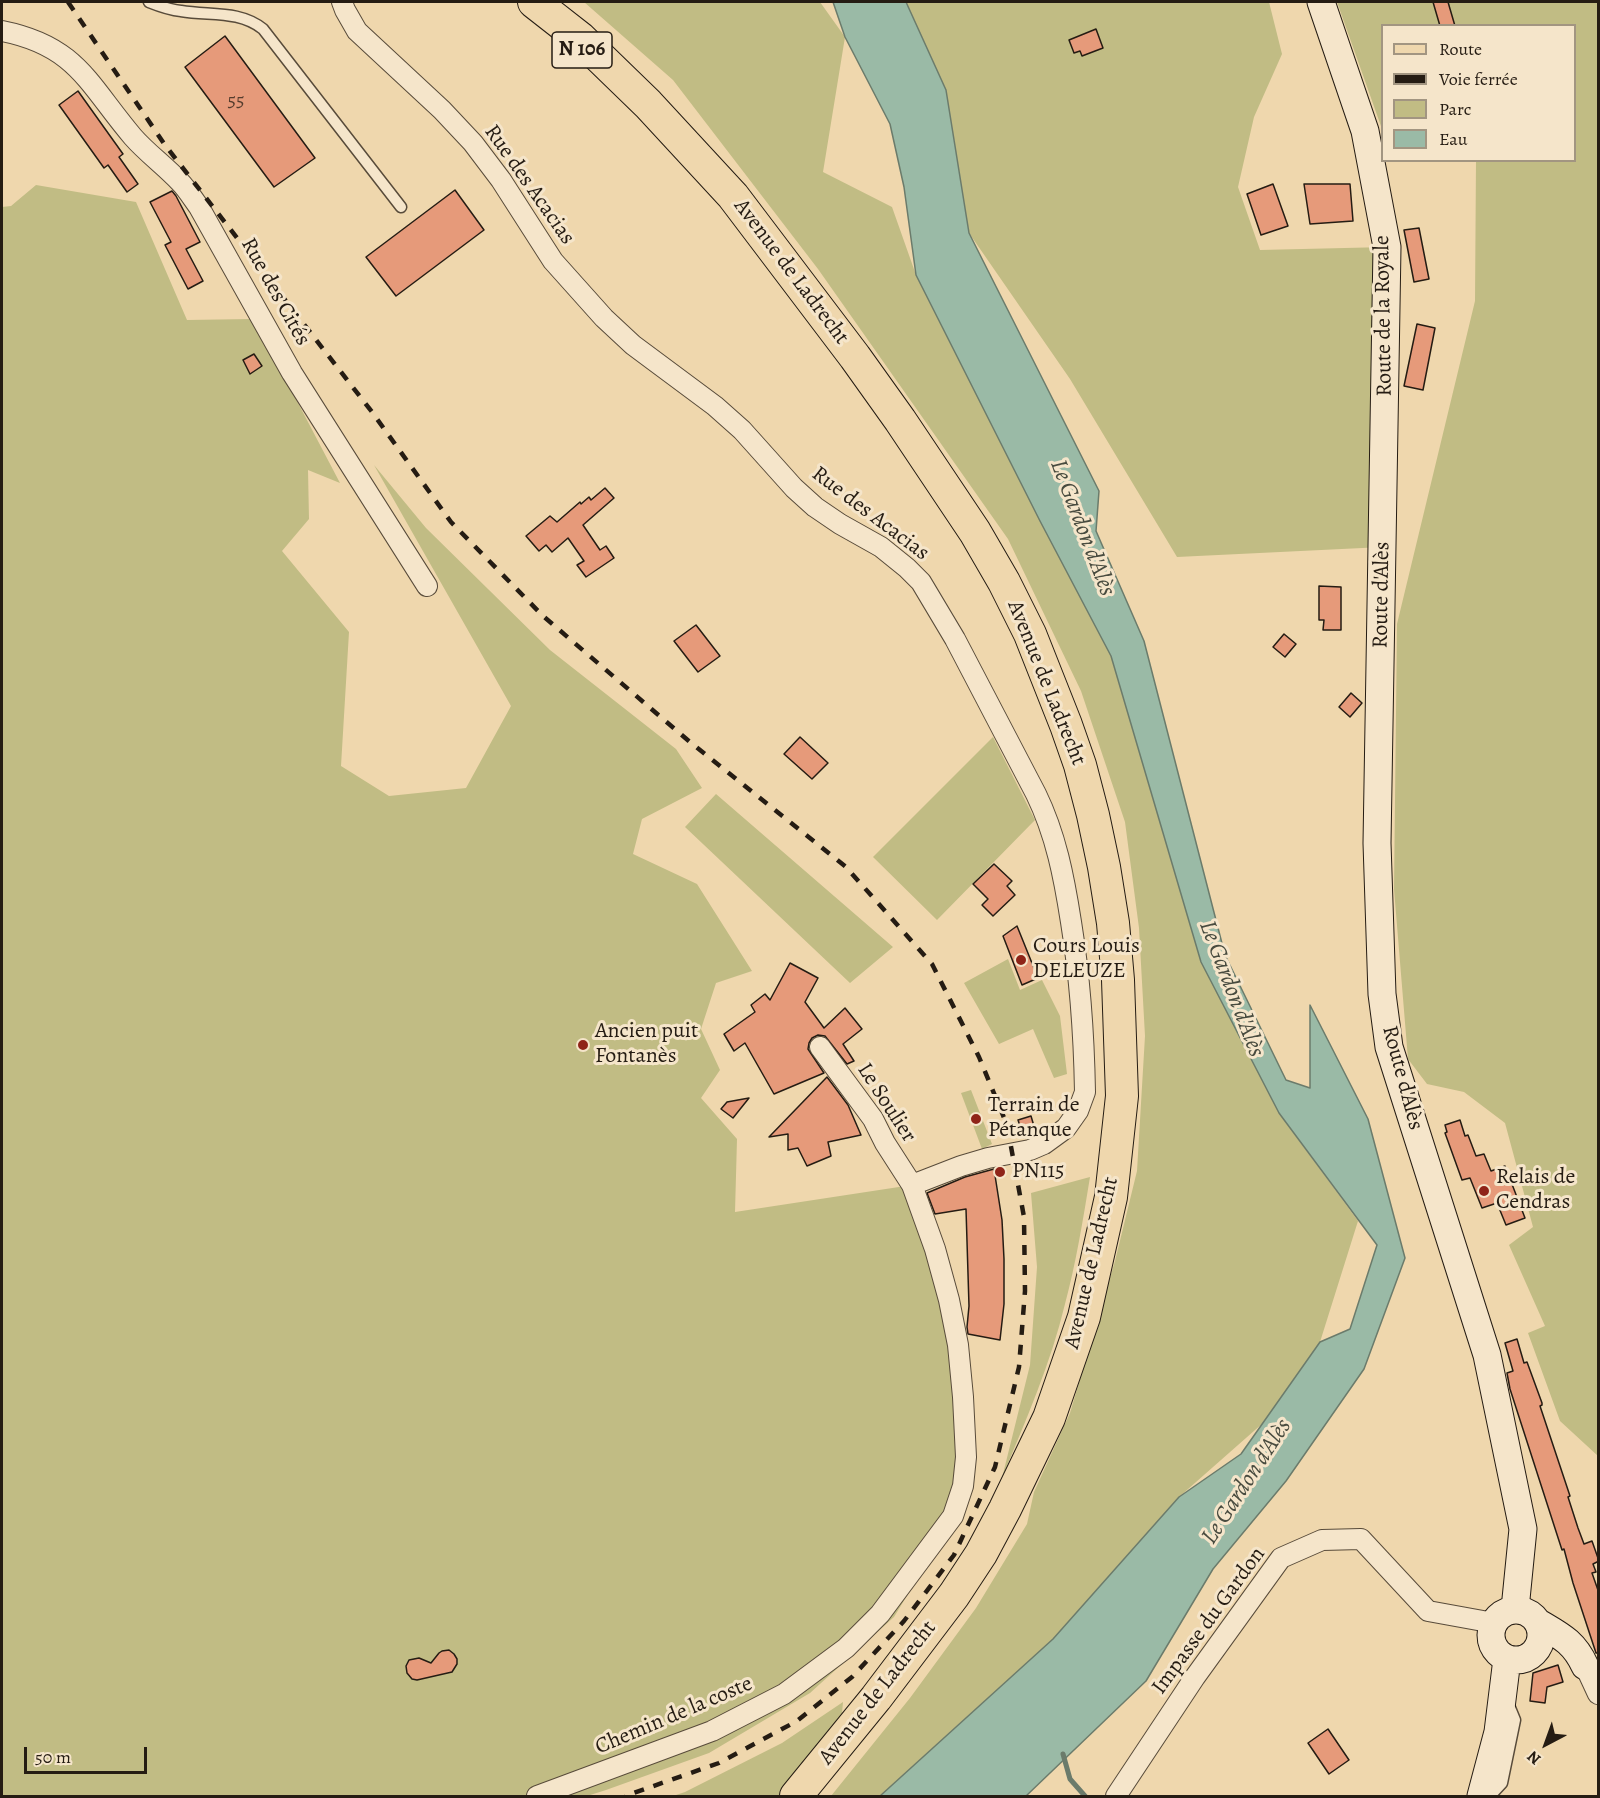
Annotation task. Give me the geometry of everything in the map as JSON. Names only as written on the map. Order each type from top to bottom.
[{"type":"main road","name":"Avenue de Ladrecht","points":[[513,2],[570,41],[648,104]]},
{"type":"main road","name":"Avenue de Ladrecht","points":[[534,2],[580,38],[648,104],[733,196],[900,420],[975,532],[1004,582],[1052,685],[1080,765],[1104,867],[1113,923],[1118,980],[1122,1096],[1111,1197],[1084,1317],[1049,1418],[981,1554],[954,1595],[876,1698],[796,1797]]},
{"type":"main road","name":"Route de la Royale","points":[[1321,2],[1365,130],[1387,247],[1383,496]]},
{"type":"main road","name":"Route d'Alès","points":[[1383,496],[1377,843],[1382,994],[1389,1047],[1487,1355],[1523,1529],[1504,1616]]},
{"type":"main road","points":[[1539,1635],[1534,1653],[1517,1660],[1507,1659],[1500,1655],[1491,1641],[1491,1633],[1504,1616],[1523,1611],[1532,1615],[1539,1635],[1560,1654],[1585,1666]]},
{"type":"main road","points":[[1481,1797],[1498,1732],[1507,1659]]},
{"type":"street","name":"Rue des Acacias","points":[[342,2],[357,31],[474,143],[501,180],[553,261],[604,318],[633,345],[715,406],[742,430],[794,488],[815,507],[881,547],[921,582],[938,609],[1048,818],[1056,843],[1078,965],[1085,1092],[1078,1111],[1066,1128],[1044,1144],[1030,1150],[961,1166],[912,1185]]},
{"type":"street","name":"Rue des Cités","points":[[2,32],[13,33],[50,46],[67,57],[82,72],[134,138],[181,183],[200,207],[292,373],[427,586]]},
{"type":"street","name":"Le Soulier","points":[[820,1047],[873,1119],[885,1143],[912,1185]]},
{"type":"street","name":"Chemin de la coste","points":[[537,1797],[712,1731],[784,1694],[846,1648],[880,1614],[953,1516],[963,1486],[966,1457],[958,1345],[935,1249],[912,1185]]},
{"type":"street","name":"Impasse du Gardon","points":[[1116,1797],[1195,1677],[1281,1558],[1322,1540],[1361,1539],[1428,1611],[1504,1616]]},
{"type":"street","points":[[1585,1666],[1599,1694]]},
{"type":"lane","points":[[149,2],[181,12],[236,16],[255,23],[263,29],[402,207]]},
{"type":"lane","points":[[1490,1797],[1502,1783],[1515,1720],[1503,1693]]},
{"type":"green space","points":[[584,2],[820,2],[845,37],[823,172],[892,207],[916,275],[1111,656],[1201,962],[1279,1113],[1358,1221],[1320,1342],[1263,1423],[1179,1497],[1053,1639],[880,1796],[831,1796],[910,1698],[976,1608],[1027,1524],[1034,1492],[1070,1413],[1115,1261],[1137,1171],[1145,1036],[1139,928],[1125,822],[1081,691],[1008,539],[818,269],[673,80]]},
{"type":"green space","points":[[906,2],[1269,2],[1282,54],[1254,117],[1238,187],[1260,250],[1387,247],[1383,547],[1177,557],[1070,379],[969,233],[946,90]]},
{"type":"green space","points":[[1337,2],[1598,2],[1598,1456],[1560,1421],[1528,1333],[1545,1326],[1509,1245],[1533,1227],[1505,1123],[1464,1092],[1427,1084],[1408,1059],[1394,889],[1397,624],[1475,301],[1476,162],[1576,162],[1576,24],[1381,24],[1381,126]]},
{"type":"green space","points":[[36,185],[136,202],[187,320],[251,319],[287,382],[340,483],[308,470],[309,519],[282,551],[349,632],[341,766],[389,796],[466,788],[511,706],[374,465],[426,528],[550,650],[676,749],[702,788],[642,819],[633,854],[697,884],[752,971],[716,983],[701,1029],[720,1070],[701,1098],[737,1139],[735,1212],[912,1185],[976,1465],[965,1501],[894,1617],[810,1693],[709,1753],[587,1796],[2,1796],[2,207],[11,206]]},
{"type":"green space","points":[[993,737],[1035,820],[937,920],[873,857]]},
{"type":"green space","points":[[716,794],[893,947],[850,983],[685,827]]},
{"type":"green space","points":[[1008,959],[1020,990],[1042,980],[1060,1016],[1067,1074],[1054,1078],[1033,1029],[999,1044],[964,983]]},
{"type":"green space","name":"Terrain de Pétanque","points":[[971,1090],[992,1144],[982,1149],[961,1093]]},
{"type":"green space","points":[[1090,1177],[1076,1257],[1059,1326],[1037,1392],[1002,1478],[1030,1365],[1037,1267],[1031,1193]]},
{"type":"green space","points":[[843,1702],[842,1713],[779,1796],[673,1796],[782,1743]]},
{"type":"water","name":"Le Gardon d'Alès","points":[[833,2],[906,2],[946,90],[969,233],[1099,491],[1096,531],[1144,641],[1225,955],[1286,1080],[1310,1088],[1310,1005],[1368,1119],[1405,1258],[1364,1369],[1286,1481],[1213,1569],[1146,1681],[1026,1796],[880,1796],[1053,1639],[1179,1497],[1241,1454],[1320,1342],[1350,1329],[1377,1245],[1279,1113],[1201,962],[1111,656],[916,275],[904,187],[890,124],[845,37]]},
{"type":"building","points":[[1433,2],[1448,2],[1454,24],[1439,24]]},
{"type":"building","points":[[1096,29],[1103,48],[1082,56],[1080,51],[1074,53],[1069,40]]},
{"type":"building","points":[[225,36],[315,158],[274,187],[185,67]]},
{"type":"building","points":[[78,91],[123,154],[119,157],[138,184],[127,192],[108,165],[104,168],[59,105]]},
{"type":"building","points":[[1273,184],[1288,226],[1261,235],[1247,194]]},
{"type":"building","points":[[1304,184],[1350,184],[1353,221],[1310,224]]},
{"type":"building","points":[[455,190],[484,230],[396,296],[366,257]]},
{"type":"building","points":[[172,191],[200,242],[186,249],[203,281],[188,289],[165,245],[171,242],[150,202]]},
{"type":"building","points":[[1419,228],[1429,279],[1414,282],[1404,230]]},
{"type":"building","points":[[1417,324],[1435,328],[1423,390],[1404,386]]},
{"type":"building","points":[[254,354],[262,366],[250,374],[243,360]]},
{"type":"building","points":[[605,488],[614,498],[583,525],[600,550],[606,546],[614,558],[586,577],[577,565],[584,561],[568,538],[552,552],[546,545],[539,551],[526,536],[550,516],[557,522],[580,502],[581,504],[589,497],[591,500]]},
{"type":"building","points":[[1319,586],[1341,587],[1341,630],[1323,630],[1324,620],[1319,620]]},
{"type":"building","points":[[696,625],[720,656],[698,672],[674,641]]},
{"type":"building","points":[[1284,634],[1296,644],[1285,657],[1273,647]]},
{"type":"building","points":[[1351,693],[1362,703],[1350,717],[1339,707]]},
{"type":"building","points":[[800,737],[828,763],[812,779],[784,754]]},
{"type":"building","points":[[994,864],[1012,881],[1007,886],[1015,895],[993,916],[982,905],[988,899],[973,884]]},
{"type":"building","name":"Cours Louis DELEUZE","points":[[1017,926],[1038,978],[1022,985],[1003,936]]},
{"type":"building","points":[[790,963],[818,978],[805,1002],[824,1028],[845,1008],[862,1029],[843,1044],[854,1061],[847,1064],[825,1036],[818,1035],[812,1038],[808,1049],[824,1073],[774,1094],[745,1043],[734,1051],[724,1034],[755,1012],[751,1005],[765,994],[770,1000]]},
{"type":"building","points":[[827,1077],[848,1105],[861,1135],[828,1142],[831,1156],[807,1166],[798,1148],[788,1150],[788,1134],[769,1137]]},
{"type":"building","points":[[749,1098],[733,1118],[721,1109],[727,1102]]},
{"type":"building","points":[[1031,1116],[1036,1133],[1024,1138],[1018,1120]]},
{"type":"building","points":[[1460,1120],[1465,1136],[1468,1135],[1476,1156],[1484,1154],[1491,1171],[1505,1166],[1525,1218],[1506,1225],[1497,1203],[1482,1208],[1470,1178],[1462,1180],[1445,1133],[1447,1132],[1445,1125]]},
{"type":"building","points":[[994,1169],[1002,1220],[1004,1259],[1004,1304],[1000,1340],[968,1334],[966,1209],[935,1214],[927,1193],[965,1177]]},
{"type":"building","points":[[1517,1339],[1524,1363],[1527,1362],[1542,1403],[1540,1406],[1570,1496],[1568,1497],[1578,1528],[1584,1544],[1592,1541],[1599,1561],[1593,1564],[1596,1572],[1592,1573],[1599,1593],[1599,1653],[1596,1653],[1510,1389],[1507,1373],[1513,1371],[1505,1343]]},
{"type":"building","points":[[449,1650],[457,1659],[452,1672],[417,1680],[412,1679],[407,1673],[406,1666],[409,1660],[419,1658],[431,1663],[439,1653]]},
{"type":"building","points":[[1558,1665],[1563,1682],[1547,1687],[1545,1703],[1530,1701],[1533,1673]]},
{"type":"building","points":[[1328,1729],[1349,1760],[1329,1774],[1308,1743]]},
{"type":"waterway","points":[[1063,1754],[1070,1779],[1085,1796]]},
{"type":"railway","points":[[68,2],[165,145],[372,412],[451,522],[543,616],[690,742],[846,867],[932,964],[979,1057],[1007,1125],[1024,1217],[1025,1291],[1019,1367],[995,1467],[954,1555],[904,1621],[852,1677],[797,1721],[719,1763],[625,1796]]},
{"type":"place","name":"Cours Louis DELEUZE","points":[[1021,960]]},
{"type":"place","name":"Ancien puit Fontanès","points":[[583,1045]]},
{"type":"place","name":"Terrain de Pétanque","points":[[976,1119]]},
{"type":"place","name":"PN115","points":[[1000,1172]]},
{"type":"place","name":"Relais de Cendras","points":[[1484,1191]]}]
